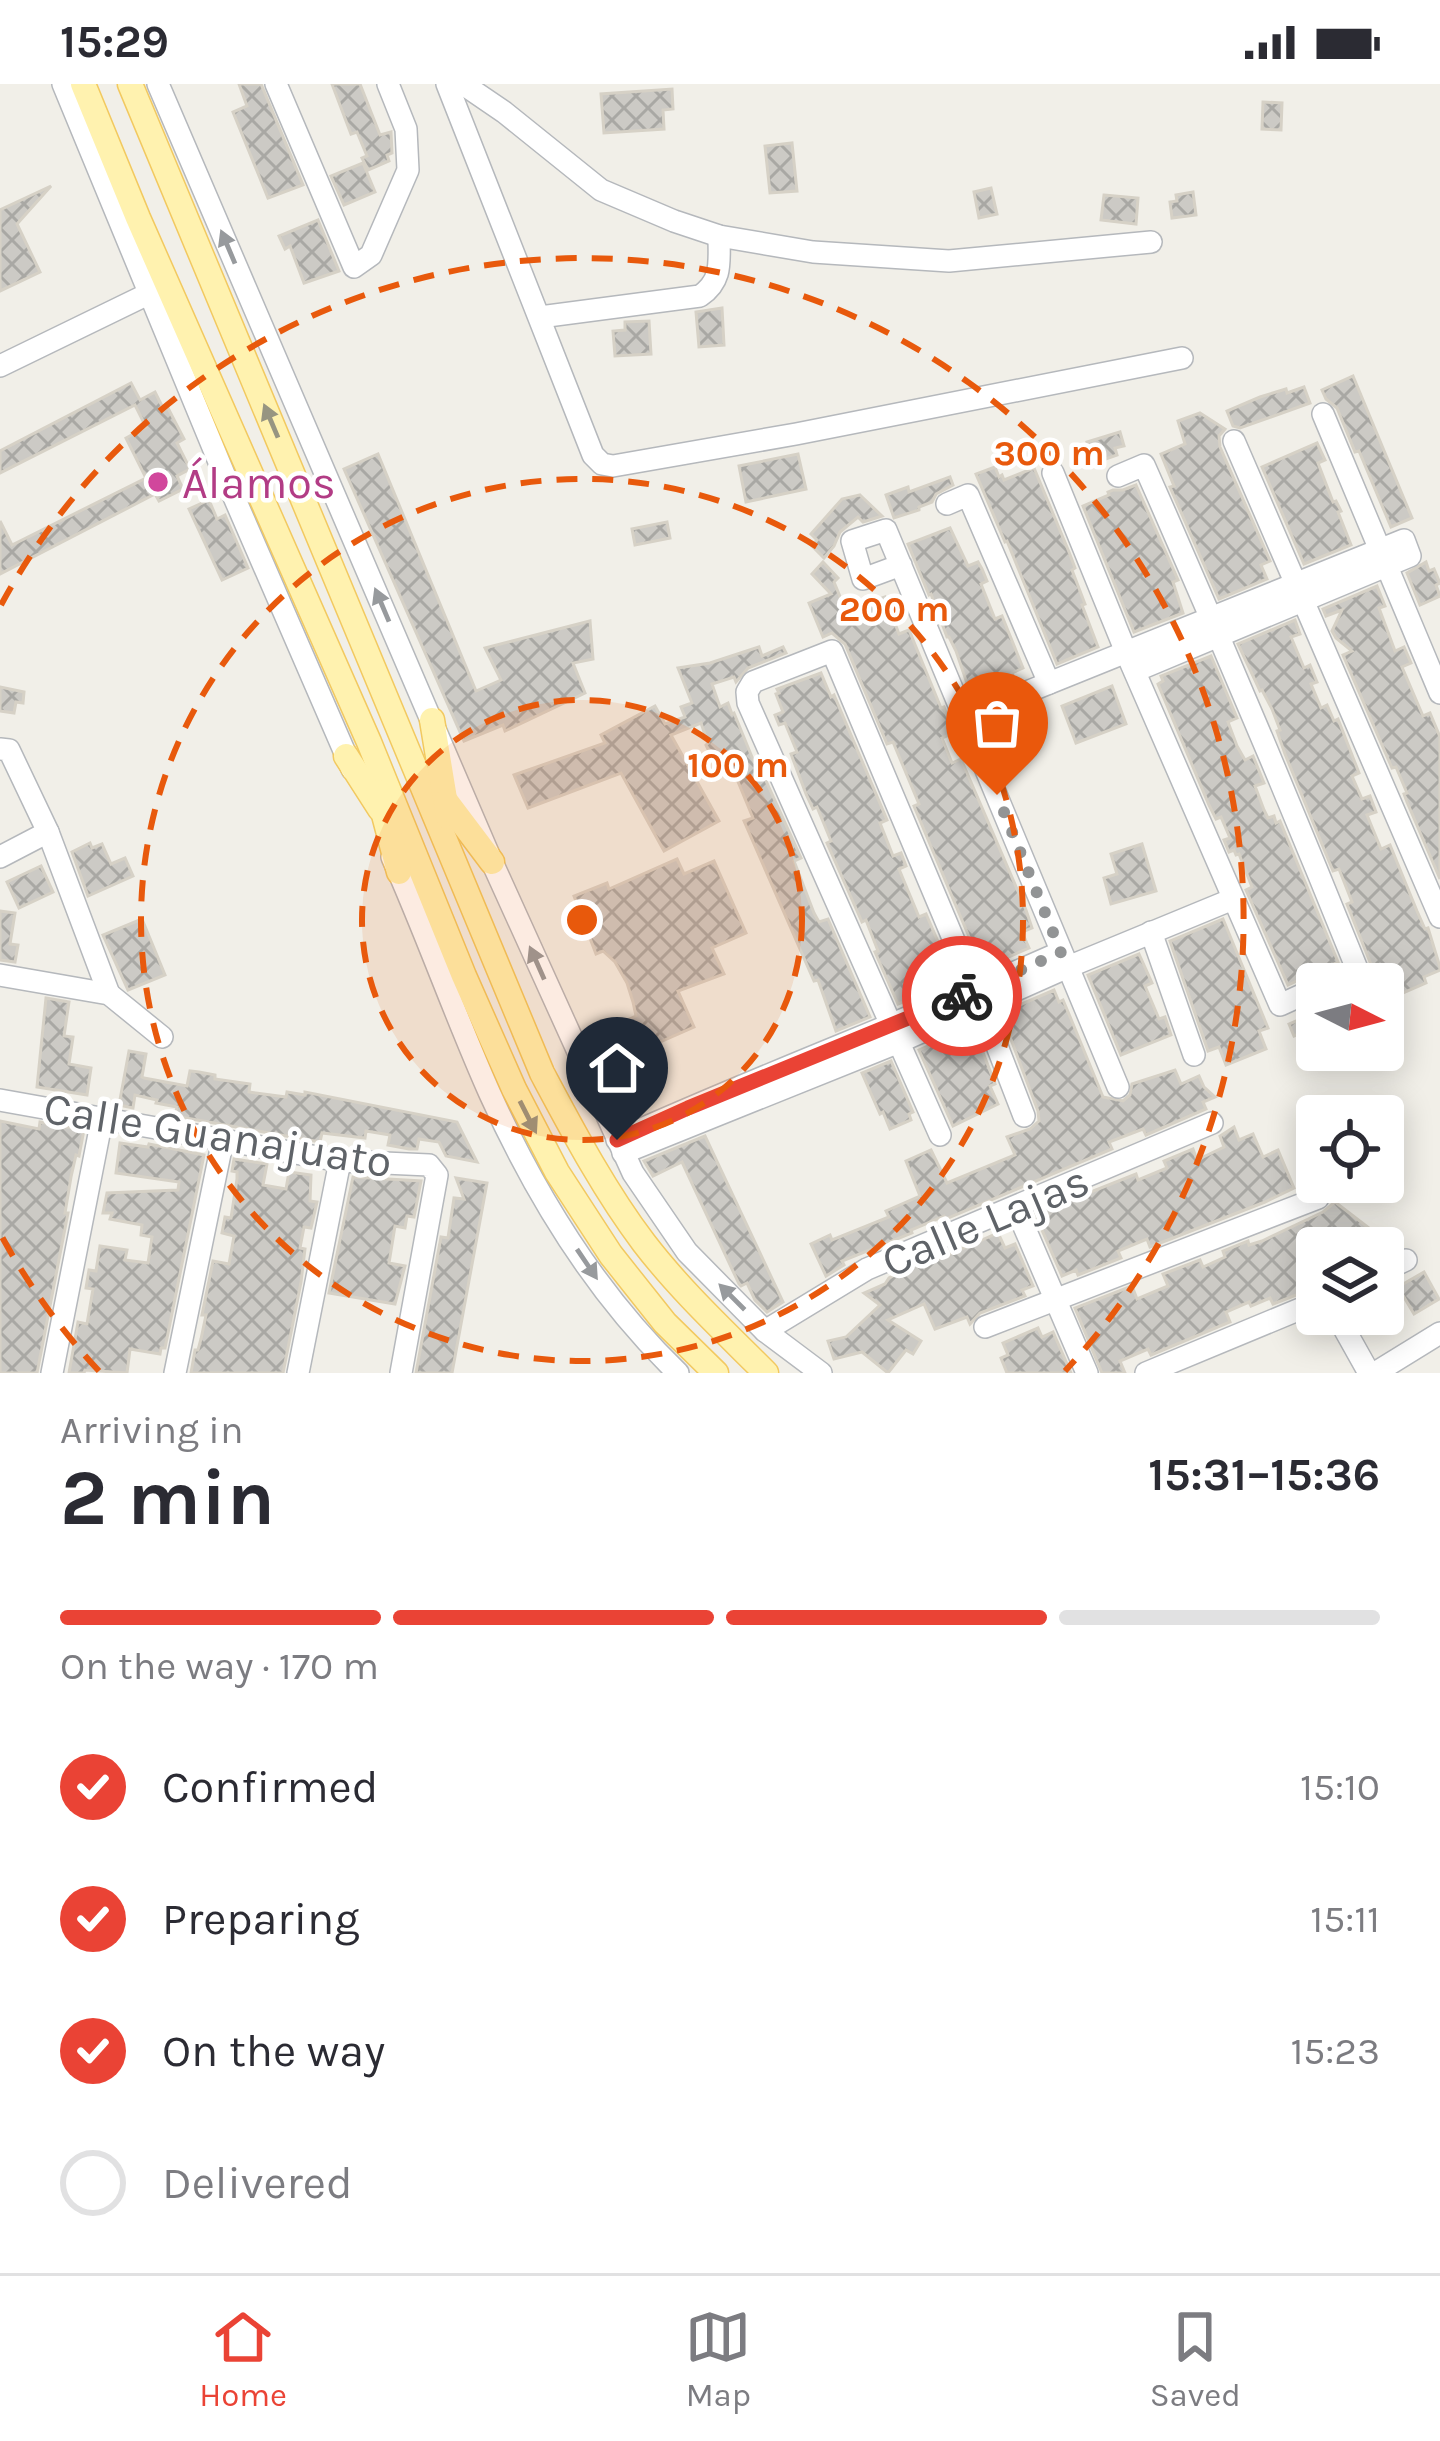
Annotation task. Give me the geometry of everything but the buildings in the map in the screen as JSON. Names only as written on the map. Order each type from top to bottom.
[{"type":"main road","points":[[82,84],[369,742],[409,866]]},
{"type":"main road","points":[[130,84],[542,1073],[583,1149],[643,1241],[693,1301],[766,1373]]},
{"type":"main road","points":[[432,720],[455,860]]},
{"type":"main road","points":[[369,742],[381,810]]},
{"type":"main road","points":[[346,756],[381,810],[557,1172],[610,1255],[665,1322],[716,1373]]},
{"type":"main road","points":[[411,756],[492,862]]},
{"type":"street","points":[[63,84],[346,756],[409,866],[490,1094],[530,1175],[590,1270],[646,1342],[678,1373]]},
{"type":"street","points":[[158,84],[492,862],[633,1173],[687,1252],[765,1331],[820,1373]]},
{"type":"street","points":[[276,84],[354,267],[370,255],[408,170],[406,129],[388,84]]},
{"type":"street","points":[[448,84],[593,455],[602,464],[613,466],[796,434],[1182,358]]},
{"type":"street","points":[[463,84],[601,190],[719,236],[813,252],[949,261],[1151,242]]},
{"type":"street","points":[[541,317],[700,296],[713,286],[719,268],[719,236]]},
{"type":"street","points":[[0,366],[120,309],[152,303]]},
{"type":"street","points":[[1323,414],[1440,693]]},
{"type":"street","points":[[1234,441],[1440,917]]},
{"type":"street","points":[[1118,476],[1144,466],[1356,963]]},
{"type":"street","points":[[1052,472],[1280,1005],[1296,998]]},
{"type":"street","points":[[958,499],[1049,683]]},
{"type":"street","points":[[965,717],[1049,683],[1130,661],[1383,558]]},
{"type":"street","points":[[901,565],[1118,1087]]},
{"type":"street","points":[[940,1135],[748,703],[753,682],[832,651],[1024,1116]]},
{"type":"street","points":[[8,744],[48,832],[109,994]]},
{"type":"street","points":[[0,856],[48,832]]},
{"type":"street","points":[[620,1147],[1065,959],[1233,899]]},
{"type":"street","points":[[1151,932],[1194,1055]]},
{"type":"street","points":[[0,975],[109,994],[162,1037]]},
{"type":"street","name":"Calle Guanajuato","points":[[0,1100],[340,1161],[429,1165],[437,1175],[401,1373]]},
{"type":"street","points":[[52,1373],[102,1119]]},
{"type":"street","name":"Calle Lajas","points":[[765,1331],[867,1269],[1212,1123]]},
{"type":"street","points":[[175,1373],[223,1139]]},
{"type":"street","points":[[298,1373],[340,1161]]},
{"type":"street","points":[[986,1327],[1305,1203]]},
{"type":"street","points":[[1016,1208],[1087,1373]]},
{"type":"street","points":[[1146,1373],[1296,1311]]},
{"type":"street","points":[[1349,1335],[1372,1373],[1440,1334]]},
{"type":"way so far","points":[[962,996],[1061,952],[997,795]]},
{"type":"place","name":"Álamos","points":[[158,482]]},
{"type":"route","points":[[617,1140],[962,996]]}]
